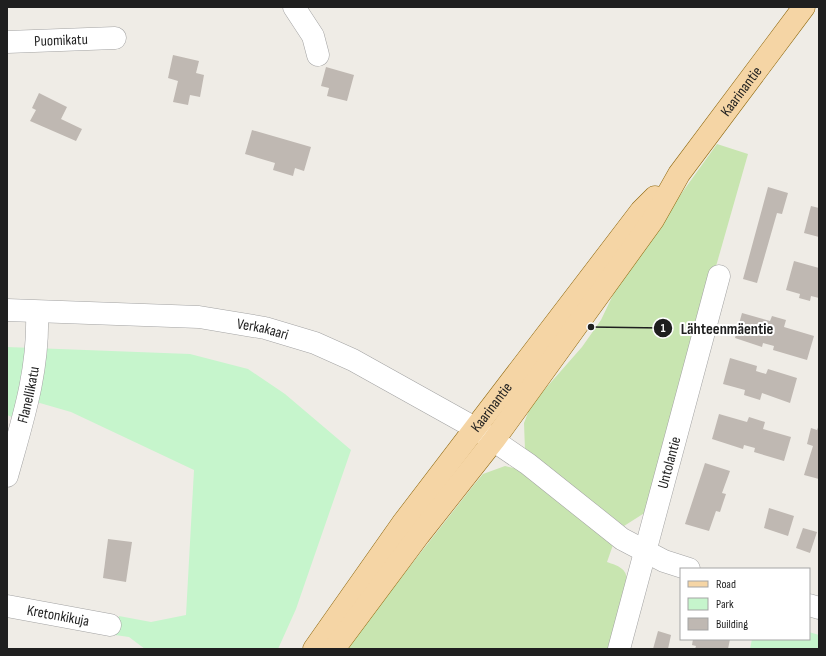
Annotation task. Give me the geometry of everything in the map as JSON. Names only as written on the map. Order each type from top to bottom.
[{"type":"main road","name":"Kaarinantie","points":[[334,649],[419,534],[494,440],[653,220],[679,174],[804,7]]},
{"type":"main road","name":"Kaarinantie","points":[[314,649],[402,524],[641,211],[679,174]]},
{"type":"street","points":[[294,7],[313,36],[318,55]]},
{"type":"street","name":"Puomikatu","points":[[7,42],[115,38]]},
{"type":"street","name":"Untolantie","points":[[619,649],[644,550],[719,276]]},
{"type":"street","name":"Verkakaari","points":[[7,310],[200,317],[265,328],[315,343],[353,360],[475,428],[528,464],[622,539],[664,561],[686,568]]},
{"type":"street","name":"Flanellikatu","points":[[7,476],[35,368],[38,341],[38,312]]},
{"type":"street","name":"Kretonkikuja","points":[[7,606],[110,625]]},
{"type":"green space","points":[[717,144],[748,154],[646,512],[624,526],[525,450],[524,423],[531,405],[582,347],[601,320],[622,276]]},
{"type":"green space","points":[[7,347],[190,354],[248,369],[285,394],[351,450],[296,609],[278,649],[145,649],[129,637],[115,635],[119,616],[151,622],[186,615],[194,470],[71,412],[19,397],[12,417],[7,415]]},
{"type":"green space","points":[[505,466],[518,469],[614,542],[607,562],[624,570],[627,581],[611,649],[345,649],[483,474]]},
{"type":"green space","points":[[810,632],[819,635],[819,649],[750,649],[752,640],[810,640]]},
{"type":"building","points":[[173,55],[199,61],[196,73],[204,75],[200,97],[190,95],[188,105],[173,102],[178,81],[168,78]]},
{"type":"building","points":[[326,67],[354,75],[347,101],[327,96],[329,88],[321,86]]},
{"type":"building","points":[[39,93],[67,107],[61,119],[82,129],[76,141],[30,121],[36,110],[32,108]]},
{"type":"building","points":[[252,130],[311,147],[304,171],[295,168],[293,176],[273,170],[275,163],[245,154]]},
{"type":"building","points":[[768,187],[788,193],[782,214],[777,213],[757,283],[743,279]]},
{"type":"building","points":[[811,206],[819,208],[819,237],[804,233]]},
{"type":"building","points":[[794,261],[819,268],[819,298],[811,296],[810,301],[799,298],[800,294],[786,290]]},
{"type":"building","points":[[742,313],[770,321],[772,316],[786,320],[784,327],[814,336],[807,360],[773,350],[774,346],[763,343],[762,347],[735,338]]},
{"type":"building","points":[[730,358],[757,366],[756,371],[766,374],[768,369],[797,378],[790,403],[762,393],[760,400],[744,395],[745,390],[723,384]]},
{"type":"building","points":[[719,414],[747,422],[749,417],[765,422],[763,429],[791,437],[784,461],[754,452],[755,448],[744,445],[743,449],[712,439]]},
{"type":"building","points":[[819,425],[819,479],[804,475],[813,446],[807,444],[811,428],[817,430]]},
{"type":"building","points":[[705,463],[730,471],[722,493],[726,494],[720,512],[716,511],[709,531],[685,524]]},
{"type":"building","points":[[769,508],[794,516],[788,536],[764,528]]},
{"type":"building","points":[[803,528],[817,532],[810,553],[796,548]]},
{"type":"building","points":[[108,539],[132,542],[126,582],[103,578]]},
{"type":"building","points":[[658,631],[671,635],[668,649],[653,649]]},
{"type":"building","points":[[693,640],[730,640],[728,649],[695,649],[696,646],[692,645]]},
{"type":"place","name":"Lähteenmäentie","points":[[591,327]]}]
